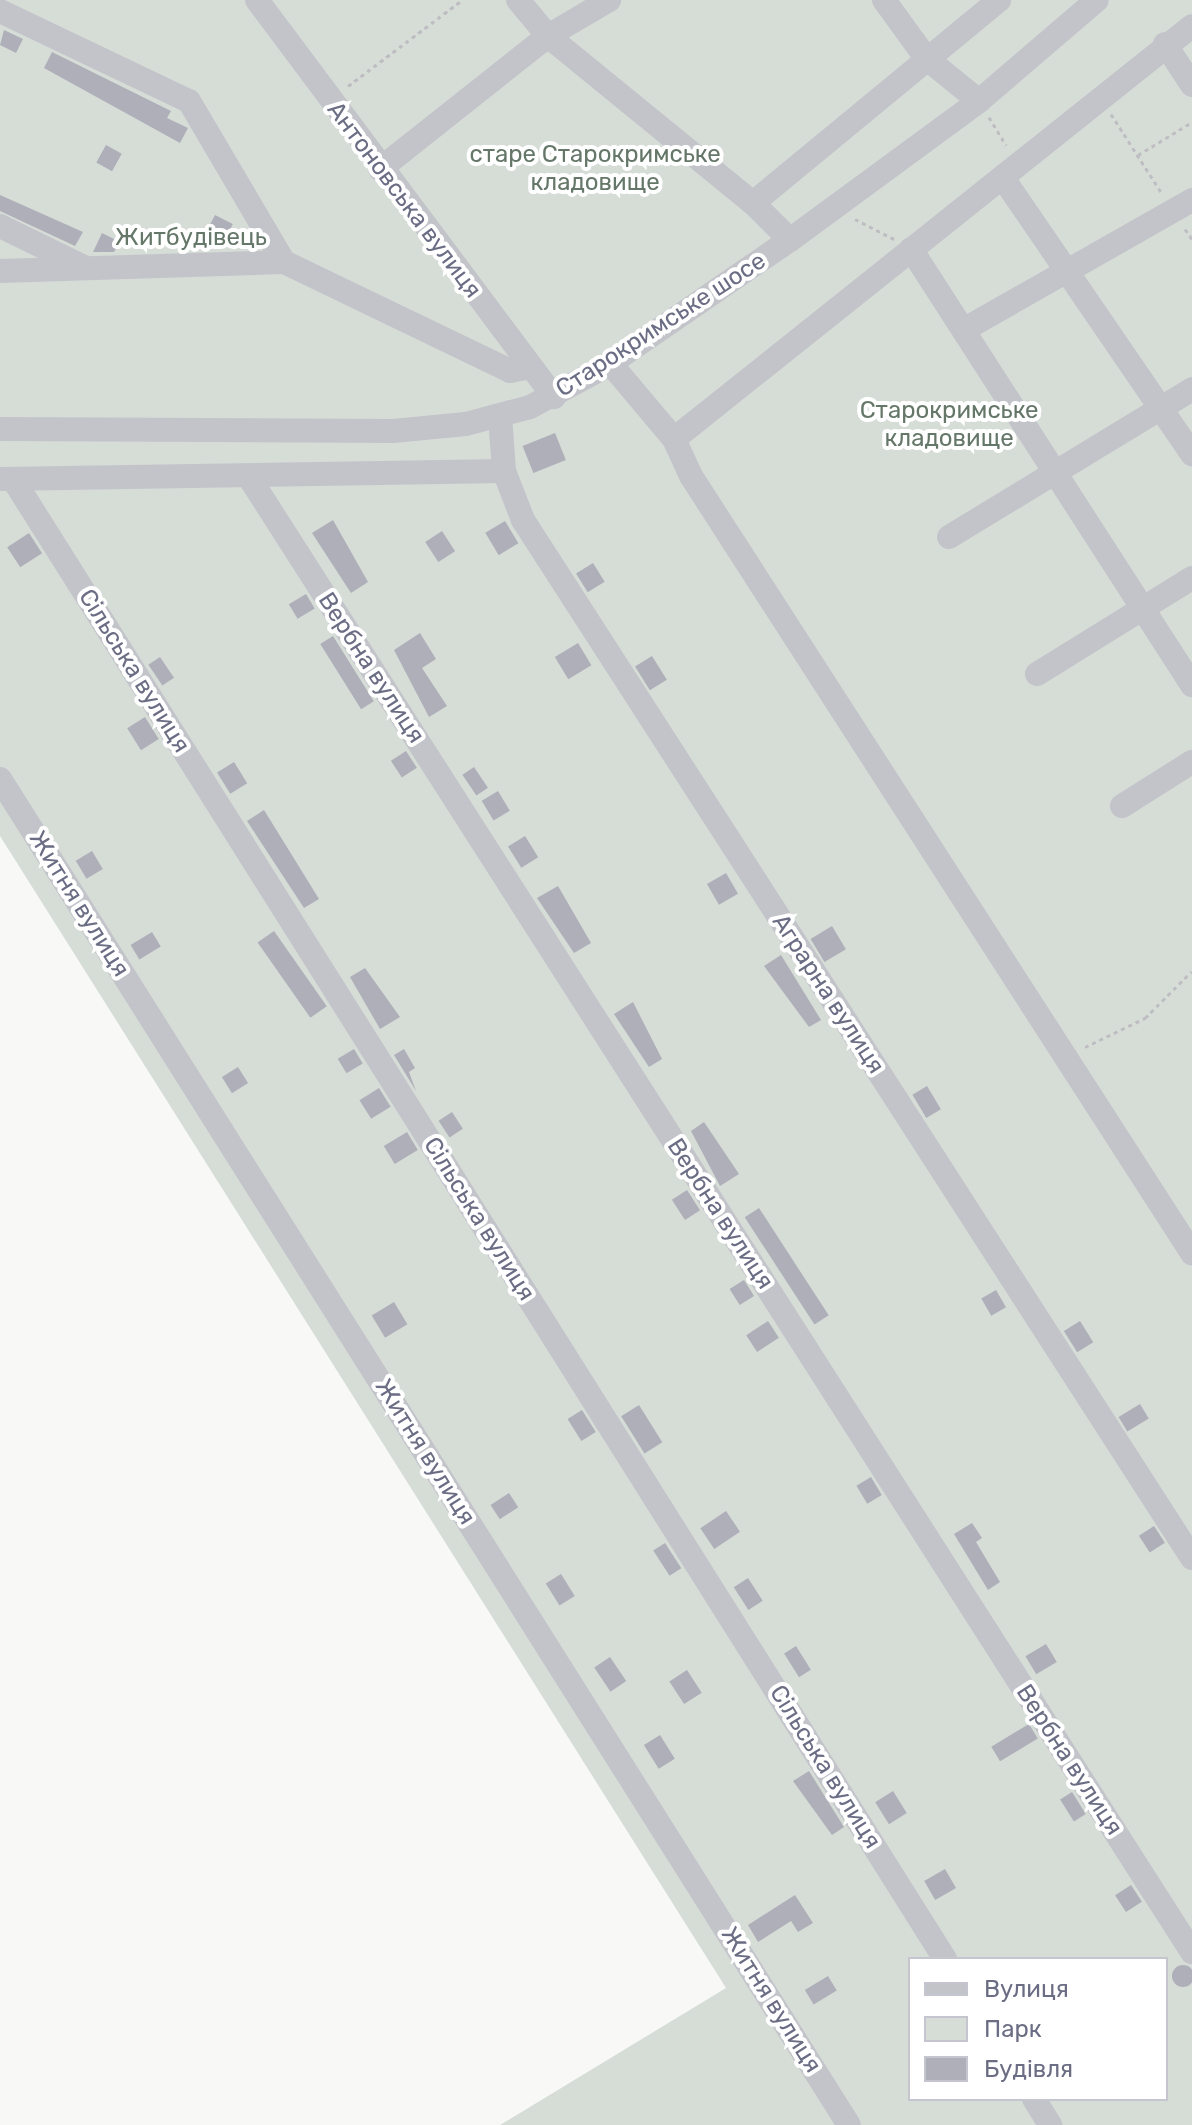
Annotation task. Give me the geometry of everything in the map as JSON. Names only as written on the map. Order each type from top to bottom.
[{"type":"street","name":"Антоновська вулиця","points":[[257,0],[329,101],[554,397]]},
{"type":"street","points":[[518,0],[548,36],[753,203],[790,240]]},
{"type":"street","points":[[380,169],[548,36],[609,0]]},
{"type":"street","points":[[884,0],[926,58],[979,101]]},
{"type":"street","points":[[753,203],[999,0]]},
{"type":"street","name":"Старокримське шосе","points":[[0,429],[393,431],[500,416],[554,397],[610,363],[790,240],[979,101],[1097,0]]},
{"type":"street","points":[[5,10],[189,101],[284,262]]},
{"type":"street","points":[[674,439],[1011,172],[1165,44],[1192,26]]},
{"type":"street","points":[[1165,44],[1192,85]]},
{"type":"street","points":[[1011,172],[1069,270],[1192,454]]},
{"type":"street","points":[[965,329],[1183,205]]},
{"type":"street","points":[[0,226],[89,269]]},
{"type":"street","points":[[911,249],[1057,471],[1192,685]]},
{"type":"street","points":[[0,271],[284,262],[510,371],[531,367]]},
{"type":"street","points":[[610,363],[674,439],[699,490],[1192,1253]]},
{"type":"street","points":[[949,537],[1192,389]]},
{"type":"street","name":"Аграрна вулиця","points":[[500,416],[504,471],[523,520],[1192,1558]]},
{"type":"street","points":[[6,479],[504,471]]},
{"type":"street","name":"Вербна вулиця","points":[[249,477],[1192,1952]]},
{"type":"street","name":"Сільська вулиця","points":[[6,479],[944,1957]]},
{"type":"street","points":[[1037,674],[1192,578]]},
{"type":"street","points":[[1122,806],[1192,762]]},
{"type":"street","name":"Житня вулиця","points":[[0,779],[849,2125]]},
{"type":"street","points":[[1035,2101],[1050,2125]]},
{"type":"path","points":[[329,101],[462,0]]},
{"type":"path","points":[[1100,97],[1138,155],[1183,205],[1192,239]]},
{"type":"path","points":[[979,101],[1011,172]]},
{"type":"path","points":[[1138,155],[1192,122]]},
{"type":"path","points":[[833,206],[911,249]]},
{"type":"path","points":[[1068,1057],[1145,1018],[1192,971]]},
{"type":"green space","points":[[0,0],[1192,0],[1192,2125],[500,2125],[726,1988],[0,836]]},
{"type":"building","points":[[4,30],[23,39],[16,53],[0,45]]},
{"type":"building","points":[[52,52],[171,111],[167,118],[188,128],[180,143],[44,68]]},
{"type":"building","points":[[106,145],[122,154],[112,171],[96,162]]},
{"type":"building","points":[[0,195],[83,232],[75,246],[0,211]]},
{"type":"building","points":[[215,215],[233,224],[221,248],[203,239]]},
{"type":"building","points":[[102,233],[120,242],[114,252],[93,252]]},
{"type":"building","points":[[555,433],[566,460],[533,473],[523,446]]},
{"type":"building","points":[[333,520],[368,582],[351,593],[312,533]]},
{"type":"building","points":[[505,521],[518,543],[499,555],[485,533]]},
{"type":"building","points":[[442,531],[455,551],[438,562],[425,542]]},
{"type":"building","points":[[29,533],[42,553],[20,567],[7,547]]},
{"type":"building","points":[[593,563],[605,582],[588,592],[576,574]]},
{"type":"building","points":[[306,594],[315,609],[298,619],[289,604]]},
{"type":"building","points":[[420,633],[436,659],[422,668],[447,706],[429,717],[394,650]]},
{"type":"building","points":[[333,636],[374,701],[361,709],[320,644]]},
{"type":"building","points":[[578,643],[591,665],[568,679],[555,657]]},
{"type":"building","points":[[652,656],[667,680],[650,690],[635,667]]},
{"type":"building","points":[[160,657],[174,678],[162,686],[148,665]]},
{"type":"building","points":[[145,717],[159,739],[141,750],[127,728]]},
{"type":"building","points":[[406,751],[417,768],[402,778],[391,761]]},
{"type":"building","points":[[234,762],[247,783],[230,794],[217,773]]},
{"type":"building","points":[[474,767],[488,788],[476,796],[462,775]]},
{"type":"building","points":[[498,791],[510,811],[494,821],[482,801]]},
{"type":"building","points":[[264,810],[319,899],[304,908],[247,821]]},
{"type":"building","points":[[525,836],[538,857],[521,868],[508,847]]},
{"type":"building","points":[[92,851],[103,869],[87,879],[76,861]]},
{"type":"building","points":[[726,873],[738,894],[719,905],[707,884]]},
{"type":"building","points":[[558,886],[591,943],[574,953],[537,898]]},
{"type":"building","points":[[832,926],[846,949],[824,962],[811,939]]},
{"type":"building","points":[[274,931],[327,1006],[310,1018],[258,942]]},
{"type":"building","points":[[152,932],[161,947],[139,959],[131,945]]},
{"type":"building","points":[[781,955],[821,1020],[809,1027],[764,966]]},
{"type":"building","points":[[365,968],[400,1017],[380,1029],[350,977]]},
{"type":"building","points":[[633,1002],[662,1059],[649,1067],[614,1014]]},
{"type":"building","points":[[354,1049],[363,1064],[346,1073],[338,1059]]},
{"type":"building","points":[[404,1049],[415,1068],[409,1072],[416,1091],[394,1055]]},
{"type":"building","points":[[238,1067],[248,1083],[232,1093],[222,1077]]},
{"type":"building","points":[[927,1086],[941,1109],[926,1118],[912,1095]]},
{"type":"building","points":[[379,1088],[391,1107],[371,1119],[359,1100]]},
{"type":"building","points":[[452,1112],[463,1129],[449,1137],[439,1121]]},
{"type":"building","points":[[704,1122],[739,1174],[720,1186],[691,1131]]},
{"type":"building","points":[[407,1132],[418,1150],[395,1164],[384,1146]]},
{"type":"building","points":[[687,1190],[700,1210],[685,1220],[672,1200]]},
{"type":"building","points":[[759,1208],[829,1315],[814,1325],[745,1217]]},
{"type":"building","points":[[744,1280],[754,1296],[740,1305],[730,1289]]},
{"type":"building","points":[[996,1290],[1006,1307],[991,1316],[981,1298]]},
{"type":"building","points":[[394,1302],[407,1324],[385,1338],[372,1315]]},
{"type":"building","points":[[768,1321],[779,1338],[757,1352],[746,1335]]},
{"type":"building","points":[[1080,1321],[1093,1342],[1077,1352],[1064,1331]]},
{"type":"building","points":[[1140,1404],[1149,1419],[1127,1431],[1119,1417]]},
{"type":"building","points":[[639,1405],[662,1442],[645,1453],[621,1416]]},
{"type":"building","points":[[582,1410],[596,1432],[581,1441],[568,1419]]},
{"type":"building","points":[[871,1477],[882,1495],[867,1504],[856,1486]]},
{"type":"building","points":[[509,1493],[518,1507],[500,1519],[491,1505]]},
{"type":"building","points":[[726,1511],[740,1532],[714,1549],[700,1528]]},
{"type":"building","points":[[972,1523],[982,1538],[976,1542],[1000,1582],[988,1590],[954,1534]]},
{"type":"building","points":[[1154,1526],[1165,1543],[1150,1553],[1139,1536]]},
{"type":"building","points":[[665,1543],[681,1568],[670,1576],[653,1551]]},
{"type":"building","points":[[561,1574],[575,1596],[560,1606],[546,1584]]},
{"type":"building","points":[[748,1578],[763,1601],[748,1610],[734,1587]]},
{"type":"building","points":[[1046,1644],[1057,1662],[1036,1674],[1025,1656]]},
{"type":"building","points":[[796,1646],[811,1670],[799,1677],[784,1653]]},
{"type":"building","points":[[610,1657],[626,1681],[610,1692],[594,1668]]},
{"type":"building","points":[[687,1670],[702,1693],[684,1704],[669,1681]]},
{"type":"building","points":[[1029,1724],[1038,1739],[1000,1761],[991,1747]]},
{"type":"building","points":[[660,1735],[675,1759],[659,1769],[644,1745]]},
{"type":"building","points":[[809,1771],[844,1827],[832,1835],[793,1781]]},
{"type":"building","points":[[893,1791],[907,1813],[889,1824],[875,1802]]},
{"type":"building","points":[[1072,1792],[1086,1814],[1074,1821],[1060,1799]]},
{"type":"building","points":[[945,1869],[956,1888],[935,1900],[924,1881]]},
{"type":"building","points":[[1131,1885],[1142,1902],[1126,1912],[1115,1895]]},
{"type":"building","points":[[795,1895],[813,1923],[798,1932],[791,1921],[758,1942],[748,1925]]},
{"type":"building","points":[[1183,1965],[1191,1968],[1191,1984],[1183,1987],[1175,1984],[1172,1976],[1175,1968]]},
{"type":"building","points":[[828,1976],[837,1991],[814,2004],[805,1990]]},
{"type":"park label","name":"старе Старокримське кладовище","points":[[595,169]]},
{"type":"park label","name":"Житбудівець","points":[[191,238]]},
{"type":"park label","name":"Старокримське кладовище","points":[[949,425]]}]
